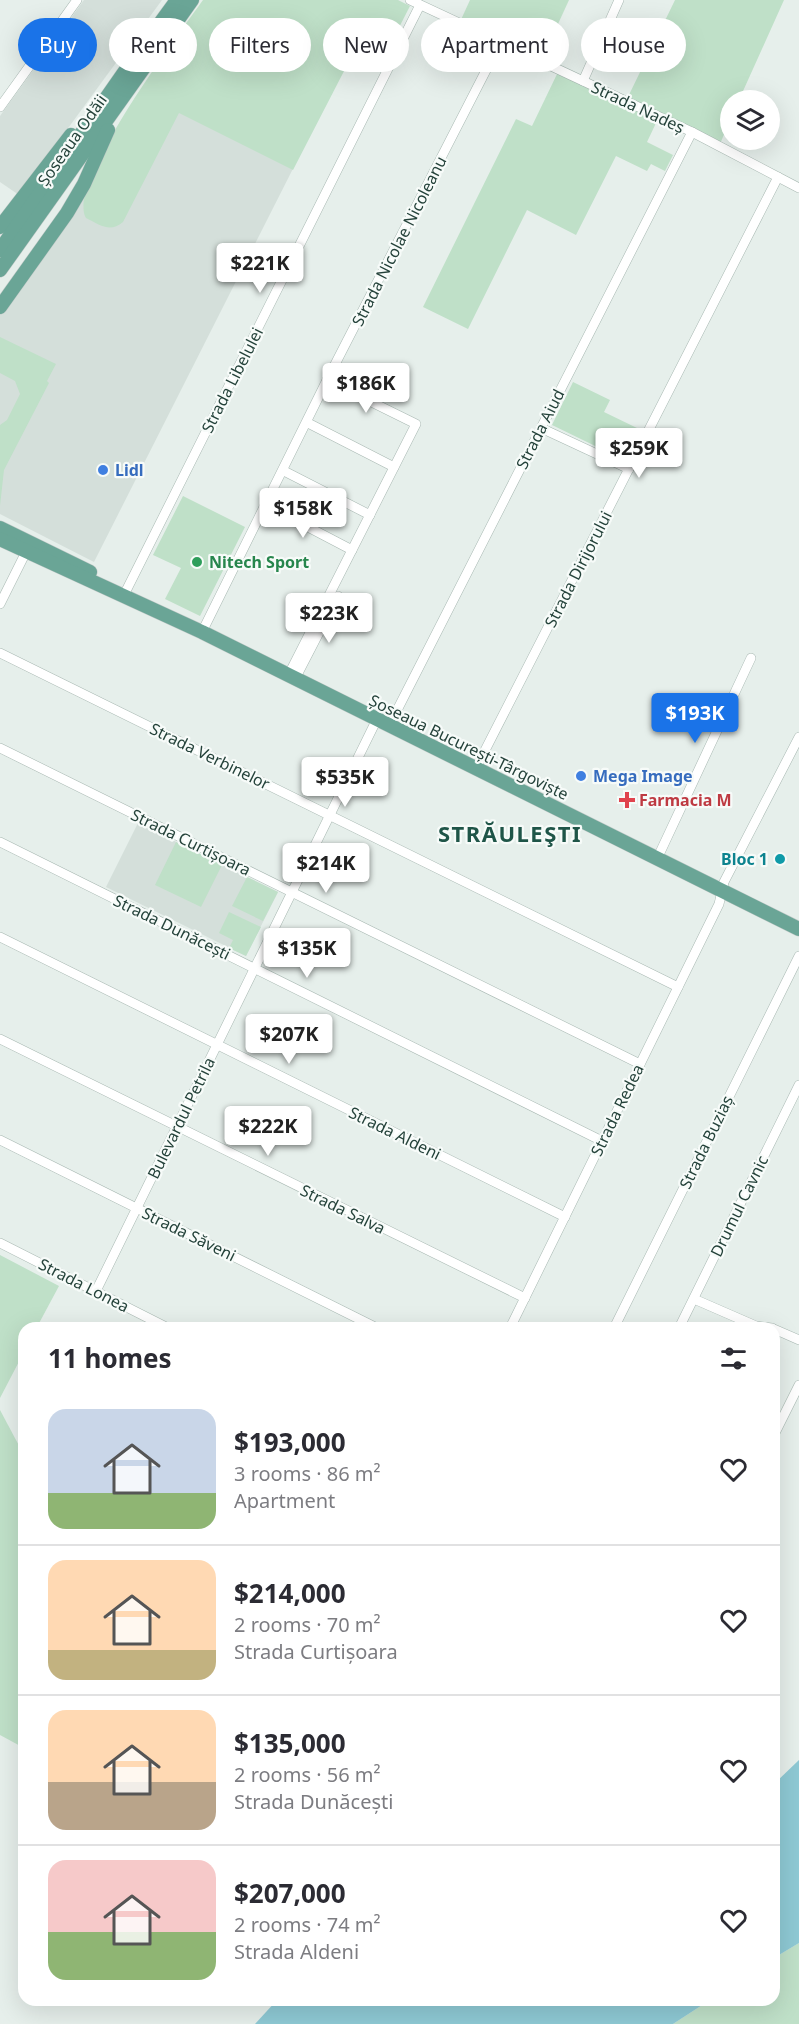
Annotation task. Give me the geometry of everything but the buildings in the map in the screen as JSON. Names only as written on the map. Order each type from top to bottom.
[{"type":"main road","name":"Șoseaua Odăii","points":[[0,270],[129,77],[177,0]]},
{"type":"main road","name":"Șoseaua Odăii","points":[[0,250],[129,77],[192,0]]},
{"type":"main road","points":[[0,227],[73,131],[129,77]]},
{"type":"main road","points":[[0,307],[67,213],[129,77]]},
{"type":"main road","name":"Șoseaua București-Târgoviște","points":[[0,528],[116,586],[124,595]]},
{"type":"main road","name":"Șoseaua București-Târgoviște","points":[[0,539],[202,632],[799,929]]},
{"type":"street","points":[[0,107],[77,0]]},
{"type":"street","name":"Strada Nadeș","points":[[410,0],[447,18]]},
{"type":"street","points":[[583,81],[619,0]]},
{"type":"street","name":"Strada Libelulei","points":[[124,595],[420,5]]},
{"type":"street","name":"Strada Nicolae Nicoleanu","points":[[202,632],[308,423],[327,380],[486,72]]},
{"type":"street","name":"Strada Nadeș","points":[[563,72],[692,132],[799,189]]},
{"type":"street","name":"Strada Aiud","points":[[383,722],[541,428],[692,132]]},
{"type":"street","name":"Strada Dirijorului","points":[[476,768],[778,177]]},
{"type":"street","points":[[292,677],[352,550],[416,424],[327,380]]},
{"type":"street","points":[[308,423],[394,467]]},
{"type":"street","points":[[541,428],[629,469]]},
{"type":"street","points":[[284,471],[370,514]]},
{"type":"street","points":[[267,505],[352,550]]},
{"type":"street","points":[[0,604],[26,552]]},
{"type":"street","points":[[292,677],[338,596]]},
{"type":"street","name":"Strada Verbinelor","points":[[0,653],[678,987]]},
{"type":"street","points":[[657,859],[751,658]]},
{"type":"street","name":"Bulevardul Petrila","points":[[96,1291],[330,816],[383,722]]},
{"type":"street","name":"Strada Redea","points":[[513,1322],[678,987],[723,892],[724,882],[799,737]]},
{"type":"street","name":"Strada Curtișoara","points":[[0,748],[640,1064]]},
{"type":"street","name":"Strada Dunăcești","points":[[0,842],[602,1141]]},
{"type":"street","name":"Strada Aldeni","points":[[0,937],[565,1216]]},
{"type":"street","name":"Strada Buziaș","points":[[617,1322],[799,956]]},
{"type":"street","name":"Strada Salva","points":[[0,1039],[525,1298]]},
{"type":"street","name":"Drumul Cavnic","points":[[682,1322],[799,1085]]},
{"type":"street","name":"Strada Săveni","points":[[0,1140],[365,1322]]},
{"type":"street","name":"Strada Lonea","points":[[0,1243],[156,1322]]},
{"type":"street","points":[[694,1299],[745,1322]]},
{"type":"street","points":[[780,1331],[799,1340]]},
{"type":"street","points":[[780,1423],[799,1385]]},
{"type":"shaded area","points":[[84,0],[162,0],[149,18],[109,18],[109,72],[19,195],[0,182],[0,116],[32,72],[97,72],[97,18],[71,18]]},
{"type":"shaded area","points":[[153,72],[171,72],[308,139],[94,562],[0,514],[0,314],[40,259]]},
{"type":"shaded area","points":[[138,823],[278,892],[246,956],[106,887]]},
{"type":"green space","points":[[203,0],[398,0],[410,6],[404,18],[323,18],[323,72],[344,72],[293,170],[179,113],[123,222],[114,227],[105,227],[86,218],[84,200],[92,175],[108,143],[151,72],[197,72],[197,18],[190,18]]},
{"type":"green space","points":[[470,0],[569,0],[561,18],[462,18]]},
{"type":"green space","points":[[675,0],[784,0],[744,90],[720,90],[720,144],[626,101],[640,72],[686,72],[686,18],[666,18]]},
{"type":"green space","points":[[558,72],[657,121],[647,142],[673,155],[665,171],[651,164],[647,171],[616,156],[576,235],[527,210],[468,329],[423,307],[516,119],[532,126]]},
{"type":"green space","points":[[0,337],[56,364],[47,381],[49,383],[4,470],[0,506],[0,425],[7,420],[20,394],[15,381],[0,373]]},
{"type":"green space","points":[[573,382],[610,400],[604,412],[637,428],[622,459],[552,425]]},
{"type":"green space","name":"Nitech Sport","points":[[183,496],[245,527],[200,616],[165,599],[181,568],[153,555]]},
{"type":"green space","points":[[176,842],[222,865],[201,907],[155,885]]},
{"type":"green space","points":[[247,877],[278,892],[263,921],[232,906]]},
{"type":"green space","points":[[229,912],[261,927],[246,956],[229,948],[233,940],[219,933]]},
{"type":"green space","points":[[0,1255],[59,1286],[40,1322],[18,1322],[18,1364],[0,1398]]},
{"type":"green space","points":[[0,1410],[18,1444],[18,1745],[0,1735]]},
{"type":"green space","points":[[799,1943],[799,2024],[673,2024],[701,2006],[780,2006],[780,1954]]},
{"type":"water","points":[[799,1760],[799,1943],[780,1954],[780,1778]]},
{"type":"water","points":[[272,2006],[701,2006],[673,2024],[255,2024]]},
{"type":"place","name":"Lidl","points":[[103,470]]},
{"type":"place","name":"Nitech Sport","points":[[197,562]]},
{"type":"place","name":"Mega Image","points":[[581,776]]},
{"type":"place","name":"Farmacia M","points":[[627,800]]},
{"type":"place","name":"Bloc 1","points":[[780,859]]},
{"type":"district","name":"STRĂULEŞTI","points":[[510,834]]}]
